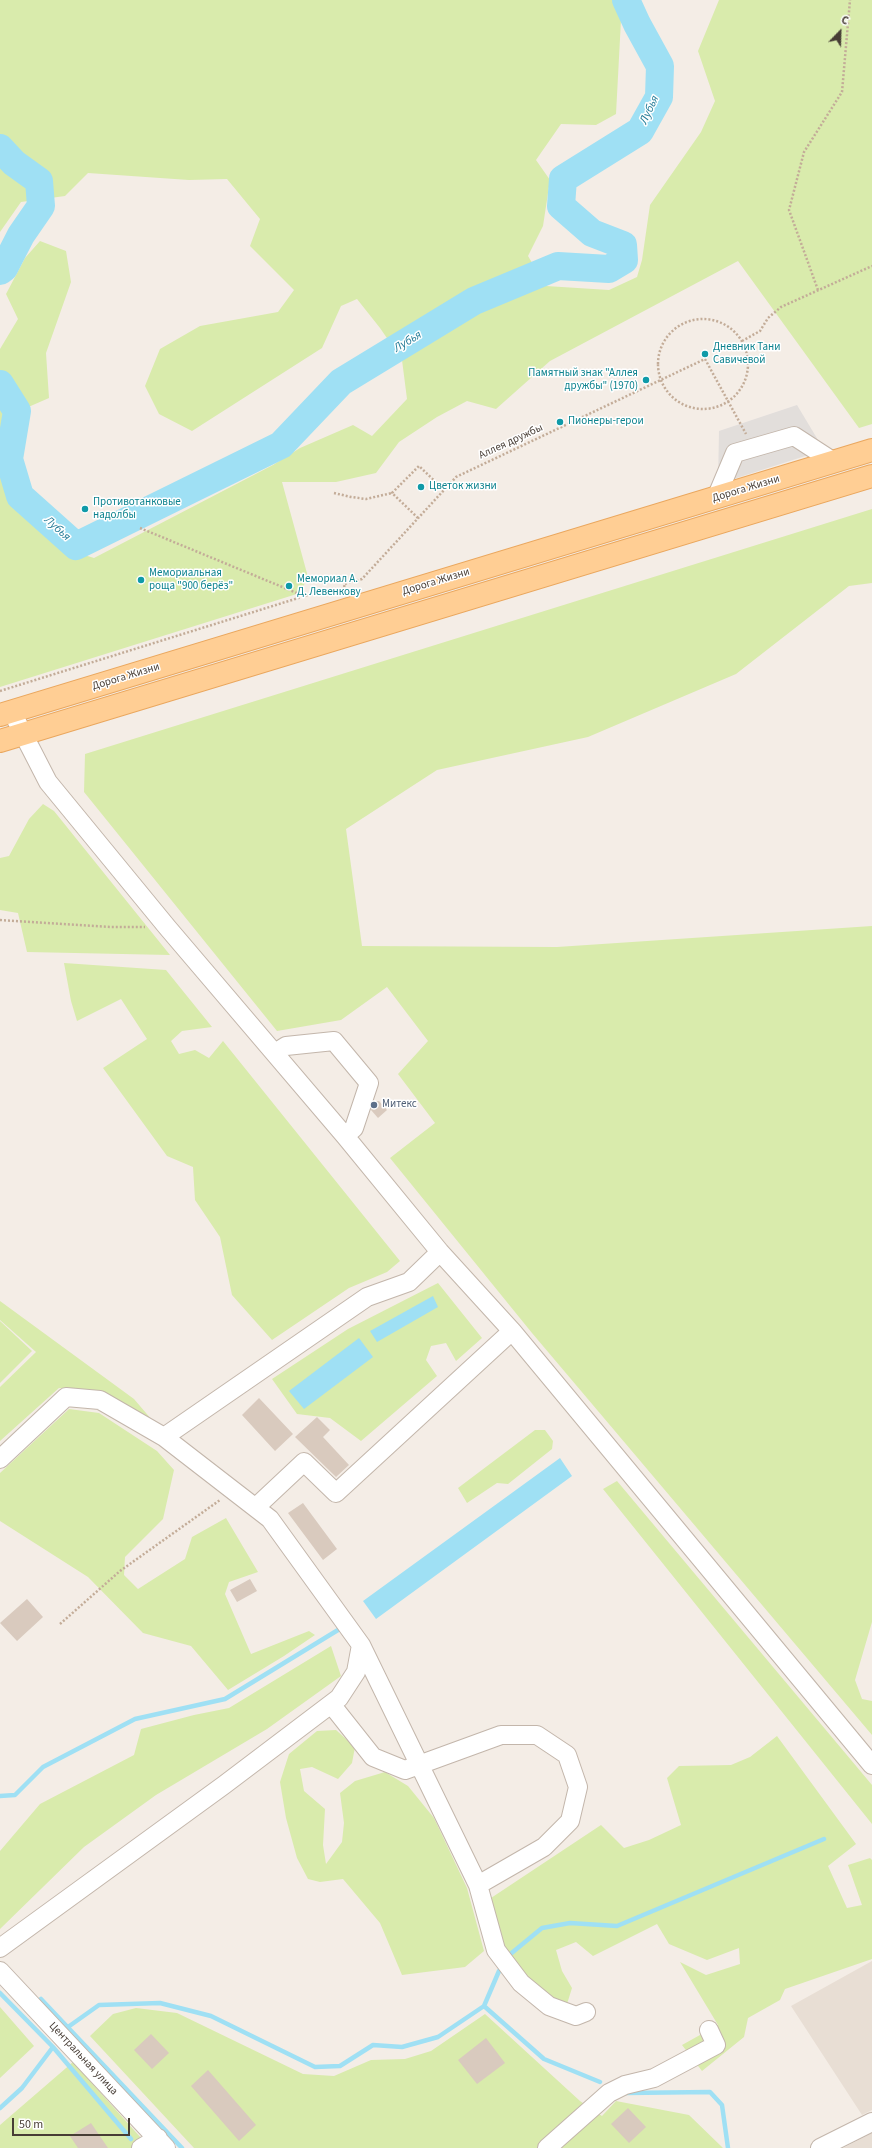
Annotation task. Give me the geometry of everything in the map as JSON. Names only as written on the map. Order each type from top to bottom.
[{"type":"main road","name":"Дорога Жизни","points":[[6,714],[872,450]]},
{"type":"main road","points":[[0,741],[872,476]]},
{"type":"street","points":[[716,498],[735,453],[794,436],[834,462]]},
{"type":"street","points":[[6,714],[23,733],[48,782],[167,927],[345,1136],[440,1252],[512,1331],[872,1765]]},
{"type":"street","points":[[275,1053],[286,1046],[334,1041],[369,1083],[354,1128],[345,1136]]},
{"type":"street","points":[[164,1437],[367,1297],[409,1282],[440,1252]]},
{"type":"street","points":[[256,1507],[304,1462],[336,1494],[512,1331]]},
{"type":"street","points":[[0,1459],[66,1397],[100,1400],[164,1437],[270,1519],[362,1645],[478,1885],[496,1950],[521,1984],[550,2006],[576,2016],[586,2012]]},
{"type":"street","points":[[0,1948],[224,1786],[339,1698],[356,1672],[362,1645]]},
{"type":"street","points":[[331,1704],[373,1757],[405,1770],[501,1735],[537,1735],[568,1755],[578,1787],[570,1821],[544,1847],[478,1885]]},
{"type":"street","name":"Центральная улица","points":[[0,1971],[162,2143]]},
{"type":"street","points":[[546,2148],[609,2093],[625,2085],[654,2078],[716,2045],[709,2030]]},
{"type":"street","points":[[820,2148],[872,2122]]},
{"type":"street","points":[[141,2148],[162,2143]]},
{"type":"path","points":[[818,290],[789,210],[804,152],[842,92],[850,0]]},
{"type":"path","points":[[742,341],[760,331],[768,318],[781,307],[872,266]]},
{"type":"path","points":[[704,318],[724,323],[738,335],[742,341],[746,347],[749,364],[745,381],[729,401],[720,406],[707,410],[687,407],[669,395],[660,381],[657,362],[661,343],[669,332],[682,323],[704,318]]},
{"type":"path","name":"Аллея дружбы","points":[[444,490],[456,477],[705,359],[729,401]]},
{"type":"path","points":[[729,401],[752,448]]},
{"type":"path","points":[[0,691],[324,590],[346,593],[344,584],[362,579],[444,490],[419,466],[392,493],[366,498],[351,497],[334,493]]},
{"type":"path","points":[[392,493],[418,518]]},
{"type":"path","points":[[140,528],[304,596]]},
{"type":"path","points":[[0,920],[111,927],[167,927]]},
{"type":"path","points":[[60,1624],[120,1571],[234,1491]]},
{"type":"shaded area","points":[[797,405],[824,450],[718,484],[719,431]]},
{"type":"shaded area","points":[[872,1961],[872,2110],[862,2115],[791,2006]]},
{"type":"shaded area","points":[[872,2133],[872,2148],[843,2148]]},
{"type":"green space","points":[[0,0],[613,0],[621,20],[616,114],[596,125],[561,124],[536,160],[550,180],[543,226],[528,256],[546,286],[609,290],[637,277],[642,260],[650,205],[701,132],[715,101],[698,51],[719,0],[872,0],[872,424],[859,428],[738,261],[550,361],[496,409],[467,401],[437,417],[399,442],[376,473],[336,482],[282,482],[308,577],[300,593],[0,687],[0,461],[13,499],[65,549],[94,558],[273,465],[300,448],[353,425],[372,436],[407,399],[402,360],[380,328],[357,299],[341,306],[322,348],[192,431],[159,414],[145,386],[160,349],[200,326],[278,312],[294,290],[250,246],[260,219],[227,179],[189,180],[88,173],[65,196],[21,202],[0,232]]},
{"type":"green space","points":[[40,241],[66,251],[71,282],[46,353],[49,398],[10,415],[0,452],[0,349],[18,319],[6,294],[25,258]]},
{"type":"green space","points":[[872,509],[872,583],[849,586],[736,674],[588,737],[437,770],[346,829],[362,946],[557,947],[872,926],[872,1622],[855,1680],[862,1699],[872,1701],[872,1735],[532,1333],[390,1158],[435,1123],[398,1074],[428,1041],[387,987],[341,1020],[277,1031],[84,792],[85,754]]},
{"type":"green space","points":[[43,804],[54,811],[170,955],[27,952],[18,913],[0,910],[0,858],[9,856],[29,819]]},
{"type":"green space","points":[[64,963],[166,970],[212,1027],[182,1031],[171,1041],[179,1054],[195,1050],[209,1058],[223,1041],[400,1261],[387,1272],[349,1288],[272,1340],[232,1295],[220,1237],[195,1200],[193,1167],[167,1156],[103,1068],[147,1039],[121,999],[77,1021],[71,1001]]},
{"type":"green space","points":[[438,1283],[482,1338],[456,1361],[446,1343],[431,1346],[426,1360],[437,1376],[361,1441],[330,1418],[297,1414],[272,1379],[348,1329]]},
{"type":"green space","points":[[0,1301],[134,1399],[152,1420],[106,1393],[59,1388],[0,1441],[0,1387],[36,1352],[0,1320]]},
{"type":"green space","points":[[0,1321],[32,1351],[0,1383]]},
{"type":"green space","points":[[69,1409],[99,1413],[157,1451],[174,1470],[163,1519],[125,1557],[124,1575],[138,1589],[185,1559],[192,1537],[226,1518],[258,1572],[229,1582],[225,1594],[251,1654],[309,1631],[315,1635],[228,1690],[191,1646],[143,1633],[88,1577],[0,1521],[0,1473]]},
{"type":"green space","points":[[535,1430],[545,1430],[553,1441],[552,1449],[508,1484],[497,1483],[467,1503],[458,1488]]},
{"type":"green space","points":[[617,1481],[872,1785],[872,1824],[603,1489]]},
{"type":"green space","points":[[331,1646],[341,1676],[267,1729],[156,1795],[84,1847],[0,1929],[0,1851],[40,1804],[134,1755],[141,1729],[194,1715],[229,1708]]},
{"type":"green space","points":[[336,1730],[355,1747],[352,1763],[338,1779],[312,1767],[300,1769],[304,1791],[325,1809],[323,1845],[326,1864],[342,1842],[344,1823],[340,1793],[355,1781],[385,1772],[408,1786],[434,1818],[467,1888],[484,1951],[465,1967],[402,1975],[380,1923],[343,1879],[320,1882],[308,1879],[297,1858],[286,1818],[280,1782],[289,1754],[317,1731]]},
{"type":"green space","points":[[777,1736],[856,1844],[828,1866],[847,1908],[862,1905],[848,1865],[870,1858],[872,1860],[872,1959],[785,1989],[780,2000],[748,2018],[744,2037],[702,2071],[682,2045],[718,2025],[680,1962],[706,1975],[740,1964],[739,1948],[707,1960],[669,1944],[657,1924],[593,1956],[576,1942],[556,1950],[562,1971],[572,1988],[567,2004],[540,1992],[503,1949],[491,1898],[601,1825],[624,1848],[649,1840],[681,1825],[667,1778],[679,1766],[731,1765],[750,1757]]},
{"type":"green space","points":[[0,2007],[34,2046],[0,2078]]},
{"type":"green space","points":[[136,2008],[177,2013],[303,2074],[334,2076],[371,2060],[405,2059],[431,2051],[485,2014],[580,2101],[602,2116],[616,2101],[689,2115],[723,2148],[194,2148],[90,2036],[113,2014]]},
{"type":"green space","points":[[73,2062],[150,2148],[0,2148],[0,2125]]},
{"type":"water","points":[[433,1296],[438,1307],[377,1342],[370,1331]]},
{"type":"water","points":[[359,1338],[373,1357],[304,1409],[289,1391]]},
{"type":"water","points":[[560,1458],[572,1476],[376,1619],[363,1601]]},
{"type":"building","points":[[374,1101],[379,1101],[387,1110],[378,1118],[371,1110]]},
{"type":"building","points":[[259,1398],[293,1434],[275,1451],[242,1415]]},
{"type":"building","points":[[317,1417],[330,1430],[323,1437],[349,1465],[336,1477],[295,1437]]},
{"type":"building","points":[[303,1503],[337,1549],[323,1560],[288,1513]]},
{"type":"building","points":[[250,1579],[257,1591],[237,1602],[230,1590]]},
{"type":"building","points":[[27,1599],[43,1617],[17,1641],[0,1623]]},
{"type":"building","points":[[151,2034],[169,2053],[152,2069],[134,2050]]},
{"type":"building","points":[[486,2038],[505,2063],[477,2084],[458,2060]]},
{"type":"building","points":[[208,2070],[256,2125],[239,2141],[191,2086]]},
{"type":"building","points":[[628,2108],[646,2127],[629,2143],[611,2124]]},
{"type":"building","points":[[91,2123],[108,2148],[78,2148],[70,2136]]},
{"type":"waterway","name":"Лубья","points":[[0,384],[17,411],[9,459],[20,496],[76,546],[281,445],[341,382],[474,301],[558,266],[609,269],[624,260],[623,245],[592,233],[561,206],[563,179],[640,131],[659,97],[660,66],[637,24],[626,0]]},
{"type":"waterway","name":"Лубья","points":[[0,148],[14,163],[39,181],[41,206],[21,235],[4,268],[0,271]]},
{"type":"waterway","points":[[0,1796],[15,1795],[43,1767],[135,1719],[225,1699],[338,1630]]},
{"type":"waterway","points":[[508,1956],[542,1928],[570,1923],[617,1926],[824,1839]]},
{"type":"waterway","points":[[484,2006],[499,1971]]},
{"type":"waterway","points":[[0,1993],[53,2047],[131,2139]]},
{"type":"waterway","points":[[41,1999],[182,2148]]},
{"type":"waterway","points":[[68,2027],[99,2005],[160,2003],[211,2016],[315,2067],[340,2066],[373,2045],[402,2047],[438,2037],[484,2006],[544,2059],[600,2082]]},
{"type":"waterway","points":[[0,2108],[22,2088],[53,2047]]},
{"type":"waterway","points":[[625,2093],[710,2092],[722,2105],[728,2148]]},
{"type":"place","name":"Дневник Тани Савичевой","points":[[705,354]]},
{"type":"place","name":"Памятный знак \"Аллея дружбы\" (1970)","points":[[646,380]]},
{"type":"place","name":"Пионеры-герои","points":[[560,422]]},
{"type":"place","name":"Цветок жизни","points":[[421,487]]},
{"type":"place","name":"Противотанковые надолбы","points":[[85,509]]},
{"type":"place","name":"Мемориальная роща \"900 берёз\"","points":[[141,580]]},
{"type":"place","name":"Мемориал А. Д. Левенкову","points":[[289,586]]},
{"type":"place","name":"Митекс","points":[[374,1105]]}]
